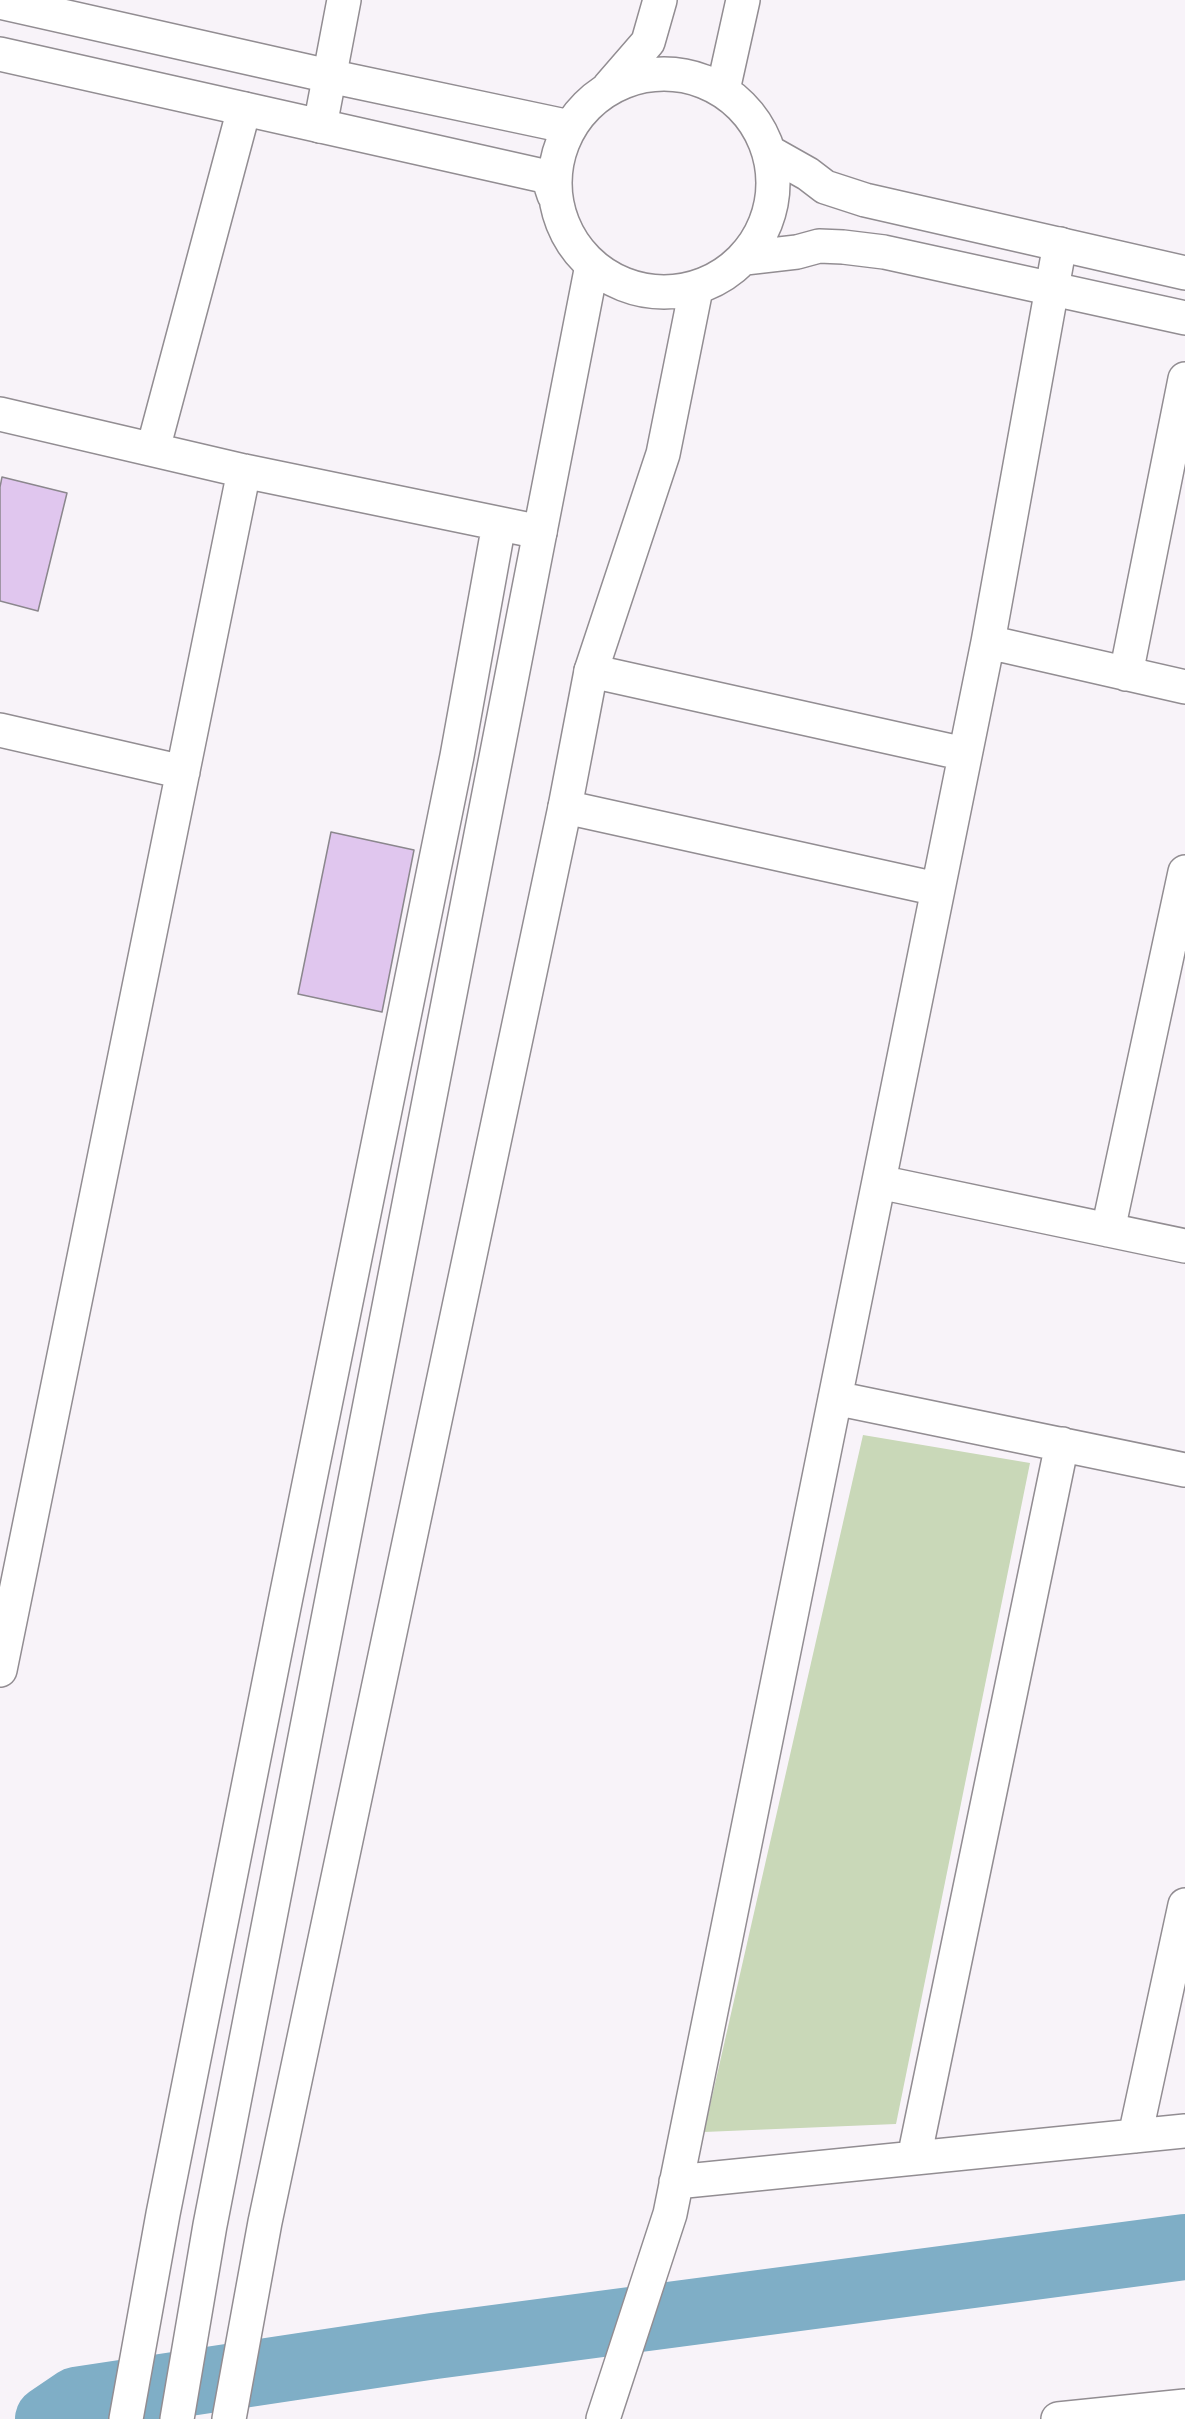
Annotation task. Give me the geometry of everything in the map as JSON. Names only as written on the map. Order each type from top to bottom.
[{"type":"street","points":[[320,126],[344,0]]},
{"type":"street","points":[[554,195],[558,151],[575,117],[608,88],[648,42],[660,0]]},
{"type":"street","points":[[723,90],[743,0]]},
{"type":"street","points":[[0,2],[329,76],[570,127]]},
{"type":"street","points":[[0,54],[548,177],[565,231],[577,251],[605,277],[641,291],[696,289],[729,272],[745,258],[765,225],[773,188],[769,152],[751,117],[723,90],[688,76],[644,75],[608,88]]},
{"type":"street","points":[[153,449],[244,109]]},
{"type":"street","points":[[769,152],[825,186],[865,200],[1185,273]]},
{"type":"street","points":[[603,2419],[670,2214],[988,642],[1060,244]]},
{"type":"street","points":[[745,258],[797,252],[819,246],[884,252],[1185,318]]},
{"type":"street","points":[[177,2419],[210,2225],[592,265]]},
{"type":"street","points":[[229,2419],[265,2222],[565,807],[591,671],[663,454],[696,289]]},
{"type":"street","points":[[1126,674],[1185,379]]},
{"type":"street","points":[[0,414],[244,471],[540,532]]},
{"type":"street","points":[[0,1670],[244,471]]},
{"type":"street","points":[[126,2419],[163,2214],[286,1597],[458,756],[499,524]]},
{"type":"street","points":[[988,642],[1185,687]]},
{"type":"street","points":[[591,671],[965,754]]},
{"type":"street","points":[[0,729],[183,772]]},
{"type":"street","points":[[565,807],[938,889]]},
{"type":"street","points":[[1108,1230],[1185,872]]},
{"type":"street","points":[[879,1182],[1185,1246]]},
{"type":"street","points":[[835,1398],[1185,1470]]},
{"type":"street","points":[[914,2158],[1062,1444]]},
{"type":"street","points":[[1135,2136],[1185,1905]]},
{"type":"street","points":[[676,2182],[1185,2131]]},
{"type":"street","points":[[1059,2419],[1141,2415],[1185,2406]]},
{"type":"green space","points":[[863,1435],[1030,1463],[896,2124],[704,2132]]},
{"type":"building","points":[[2,477],[67,493],[38,611],[0,601],[0,487]]},
{"type":"building","points":[[331,832],[414,850],[382,1012],[298,994]]},
{"type":"waterway","points":[[48,2419],[76,2400],[434,2346],[1185,2247]]}]
